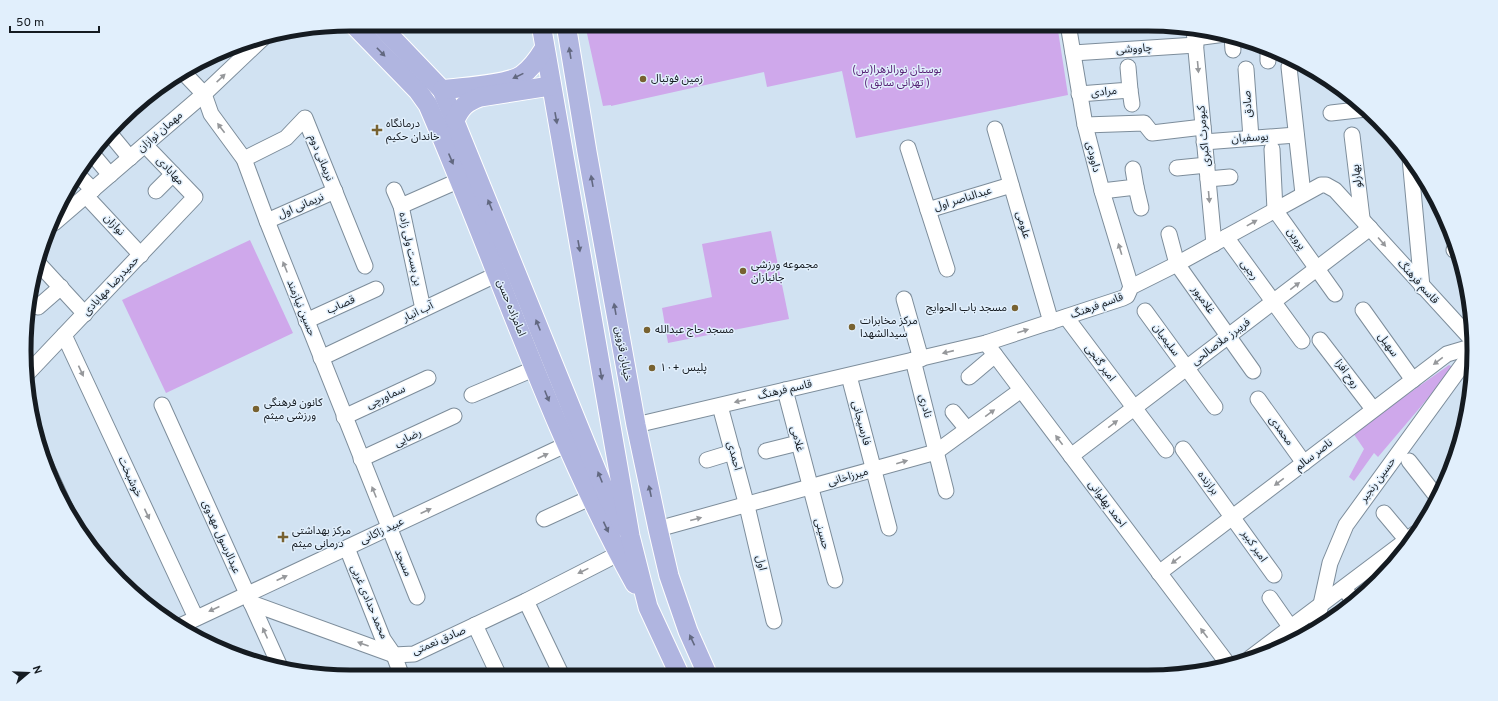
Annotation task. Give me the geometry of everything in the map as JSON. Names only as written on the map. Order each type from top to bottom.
[{"type":"main road","name":"امامزاده حسن","points":[[360,31],[418,91],[428,105],[536,368],[620,522],[630,536]]},
{"type":"main road","name":"امامزاده حسن","points":[[386,31],[442,90],[515,266],[575,441],[592,497],[618,554],[648,607]]},
{"type":"main road","points":[[542,31],[550,86],[630,536],[648,607],[677,670]]},
{"type":"main road","name":"خیابان قزوین","points":[[567,31],[587,152],[636,425],[658,530],[668,576],[688,631],[705,670]]},
{"type":"main road","points":[[442,90],[509,80],[521,76],[531,67],[544,49]]},
{"type":"main road","points":[[455,120],[461,107],[470,100],[480,96],[550,86]]},
{"type":"main road","points":[[630,536],[658,530]]},
{"type":"street","name":"داوودی","points":[[1069,31],[1085,125],[1102,191],[1131,287]]},
{"type":"street","name":"چاووشی","points":[[1073,54],[1195,37]]},
{"type":"street","name":"کیومرث اکبری","points":[[1195,37],[1207,172],[1220,240]]},
{"type":"street","name":"مهمان نوازان","points":[[66,205],[90,193],[204,94],[255,46]]},
{"type":"street","name":"مرادی","points":[[1079,94],[1131,97],[1128,67]]},
{"type":"street","points":[[1289,67],[1303,194]]},
{"type":"street","name":"صادق","points":[[1246,69],[1251,138]]},
{"type":"street","points":[[187,76],[204,94]]},
{"type":"street","name":"حسین نیازمند","points":[[204,94],[211,114],[244,159],[388,528]]},
{"type":"street","points":[[1331,113],[1361,113]]},
{"type":"street","name":"نریمانی دوم","points":[[244,159],[286,138],[305,118],[365,266]]},
{"type":"street","name":"یوسفیان","points":[[1085,125],[1144,123],[1152,133],[1204,134],[1251,138],[1296,132]]},
{"type":"street","name":"علومی","points":[[995,129],[1051,322]]},
{"type":"street","name":"بهارلو","points":[[1352,135],[1366,223]]},
{"type":"street","points":[[112,138],[130,158]]},
{"type":"street","name":"مهابادی","points":[[145,145],[195,197]]},
{"type":"street","points":[[908,148],[928,210]]},
{"type":"street","points":[[1272,149],[1275,210]]},
{"type":"street","points":[[96,158],[110,175]]},
{"type":"street","points":[[1177,168],[1230,177]]},
{"type":"street","points":[[1133,169],[1141,208]]},
{"type":"street","points":[[1411,170],[1422,287]]},
{"type":"street","points":[[156,191],[173,174]]},
{"type":"street","name":"نوازان","points":[[81,180],[90,193],[141,254]]},
{"type":"street","points":[[401,206],[460,180]]},
{"type":"street","name":"عبدالناصر اول","points":[[947,269],[928,210],[1011,185]]},
{"type":"street","name":"قاسم فرهنگ","points":[[636,425],[917,359],[991,349],[1051,322],[1123,298],[1127,296],[1131,287],[1177,264],[1321,185],[1331,187],[1366,223],[1422,287],[1466,334]]},
{"type":"street","points":[[1102,191],[1136,187]]},
{"type":"street","name":"بن بست ولی زاده","points":[[394,190],[401,206],[423,308]]},
{"type":"street","name":"نریمانی اول","points":[[267,221],[335,191]]},
{"type":"street","name":"حمیدرضا مهابادی","points":[[32,364],[85,314],[195,197]]},
{"type":"street","name":"پروین","points":[[1275,210],[1317,269]]},
{"type":"street","name":"فریبرز ملاصالحی","points":[[1071,456],[1317,269],[1366,223]]},
{"type":"street","points":[[1170,234],[1177,264]]},
{"type":"street","name":"رجبی","points":[[1220,240],[1273,302],[1302,341]]},
{"type":"street","name":"غلامپور","points":[[1177,264],[1253,371]]},
{"type":"street","name":"آب انبار","points":[[321,358],[423,308],[515,266]]},
{"type":"street","points":[[42,267],[85,314]]},
{"type":"street","points":[[1317,269],[1334,294]]},
{"type":"street","points":[[38,307],[61,287]]},
{"type":"street","name":"قصاب","points":[[306,321],[376,289]]},
{"type":"street","name":"نادری","points":[[904,299],[936,452],[946,491]]},
{"type":"street","name":"سهیل","points":[[1363,310],[1413,380]]},
{"type":"street","name":"سلیمیان","points":[[1145,311],[1215,407]]},
{"type":"street","name":"امیر گنجی","points":[[1066,317],[1166,450]]},
{"type":"street","name":"خوشبخت","points":[[64,335],[196,618]]},
{"type":"street","name":"روح افزا","points":[[1320,340],[1373,409]]},
{"type":"street","name":"ناصر سالم","points":[[1159,573],[1447,354],[1467,348]]},
{"type":"street","points":[[969,377],[991,349]]},
{"type":"street","name":"احمد پهلوانی","points":[[991,349],[1225,660]]},
{"type":"street","name":"حسین رنجبر","points":[[1317,621],[1330,563],[1346,525],[1467,359]]},
{"type":"street","points":[[472,395],[536,368]]},
{"type":"street","name":"فارسیجانی","points":[[849,376],[889,528]]},
{"type":"street","name":"سماورچی","points":[[344,417],[428,378]]},
{"type":"street","name":"غلامی","points":[[785,390],[810,488]]},
{"type":"street","name":"میرزاخانی","points":[[658,530],[936,452],[1022,390]]},
{"type":"street","name":"محمدی","points":[[1258,399],[1304,463]]},
{"type":"street","name":"عبدالرسول مهدوی","points":[[162,405],[278,661]]},
{"type":"street","name":"احمدی","points":[[720,406],[747,506]]},
{"type":"street","points":[[953,412],[967,429]]},
{"type":"street","name":"رضایی","points":[[361,459],[454,416]]},
{"type":"street","name":"عبید زاکانی","points":[[185,623],[249,598],[388,528],[575,441]]},
{"type":"street","points":[[766,451],[798,443]]},
{"type":"street","name":"برازنده","points":[[1183,449],[1233,516]]},
{"type":"street","points":[[707,460],[733,452]]},
{"type":"street","points":[[1409,461],[1434,493]]},
{"type":"street","name":"حسینی","points":[[810,488],[835,580]]},
{"type":"street","points":[[544,519],[592,497]]},
{"type":"street","name":"اول","points":[[747,506],[774,621]]},
{"type":"street","points":[[1384,513],[1408,536]]},
{"type":"street","name":"امیر کبیر","points":[[1233,516],[1274,575]]},
{"type":"street","name":"مسجد","points":[[388,528],[417,597]]},
{"type":"street","name":"محمد حدادی غربی","points":[[347,548],[383,639],[394,655],[399,670]]},
{"type":"street","name":"صادق نعمتی","points":[[249,598],[394,655],[414,654],[526,601],[618,554]]},
{"type":"street","points":[[1263,648],[1344,588],[1371,576],[1390,558]]},
{"type":"street","points":[[1344,588],[1350,597]]},
{"type":"street","points":[[1270,598],[1291,628]]},
{"type":"street","points":[[526,601],[559,670]]},
{"type":"street","points":[[475,625],[496,670]]},
{"type":"green space","name":"بوستان نورالزهرا(س) ( تهرانی سابق )","points":[[586,31],[1058,31],[1068,95],[856,138],[842,71],[767,87],[764,72],[611,106],[603,106]]},
{"type":"green space","name":"مجموعه ورزشی جانبازان","points":[[771,231],[789,319],[668,343],[662,308],[712,297],[702,244]]},
{"type":"green space","points":[[250,240],[293,333],[166,393],[122,300]]},
{"type":"green space","points":[[1449,365],[1453,367],[1451,371],[1378,457],[1374,453],[1354,481],[1349,477],[1364,449],[1353,433]]},
{"type":"place","name":"زمین فوتبال","points":[[643,79]]},
{"type":"place","name":"درمانگاه خاندان حکیم","points":[[377,130]]},
{"type":"place","name":"مجموعه ورزشی جانبازان","points":[[743,271]]},
{"type":"place","name":"مسجد باب الحوایج","points":[[1015,308]]},
{"type":"place","name":"مرکز مخابرات سیدالشهدا","points":[[852,327]]},
{"type":"place","name":"مسجد حاج عبدالله","points":[[647,330]]},
{"type":"place","name":"پلیس +۱۰","points":[[652,368]]},
{"type":"place","name":"کانون فرهنگی ورزشی میثم","points":[[256,409]]},
{"type":"place","name":"مرکز بهداشتی درمانی میثم","points":[[283,537]]}]
